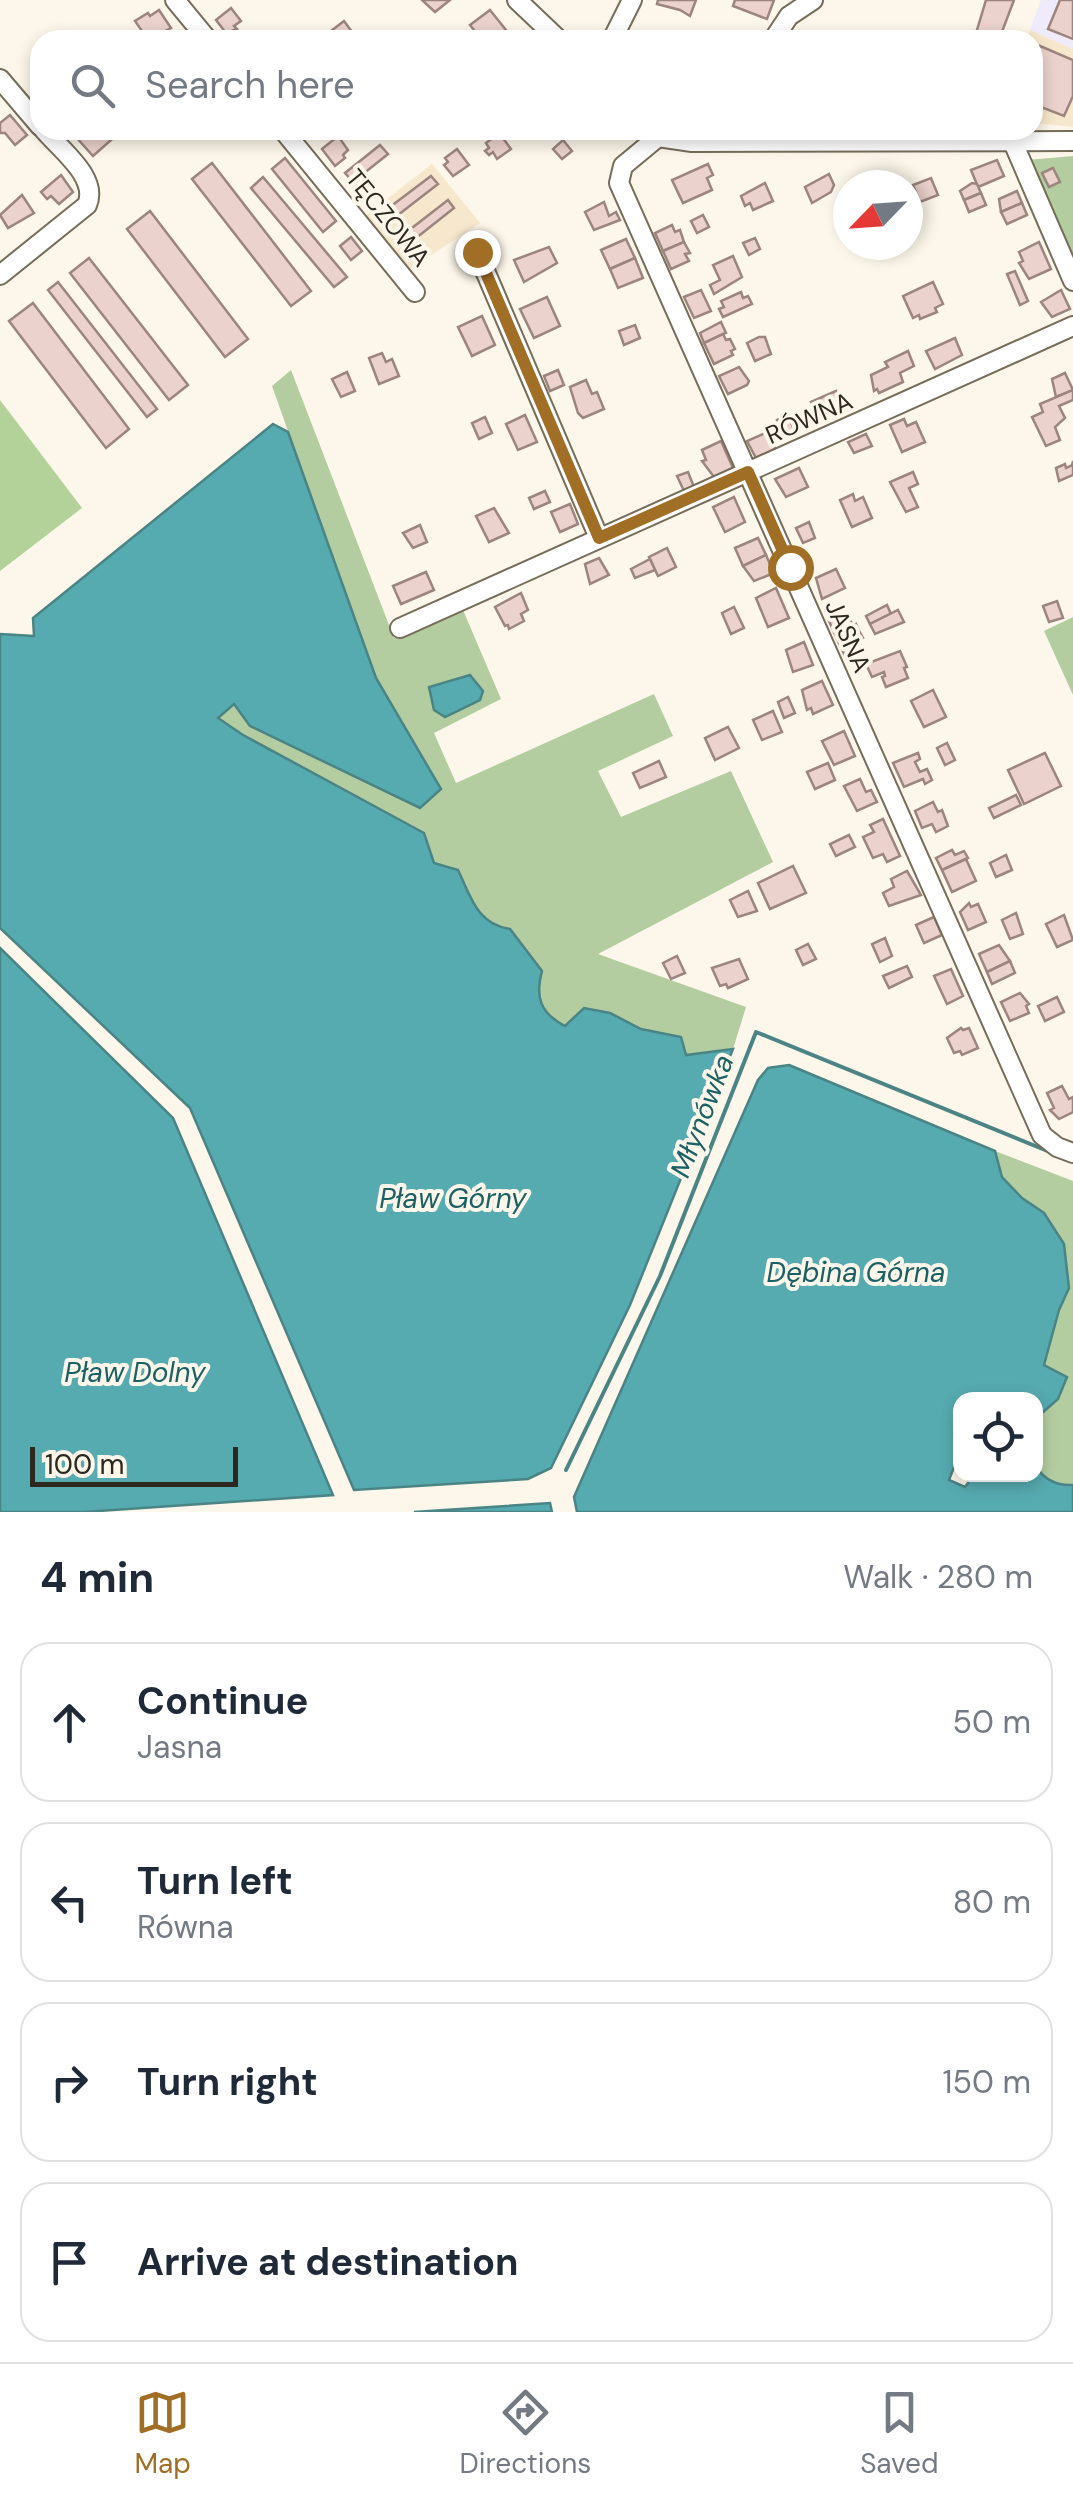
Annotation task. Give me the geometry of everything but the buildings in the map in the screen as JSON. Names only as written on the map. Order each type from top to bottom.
[{"type":"street","points":[[175,0],[200,30]]},
{"type":"street","points":[[517,0],[548,30]]},
{"type":"street","points":[[620,30],[632,0]]},
{"type":"street","points":[[780,30],[789,16],[813,0]]},
{"type":"street","points":[[0,80],[30,114]]},
{"type":"street","points":[[0,275],[86,206],[91,196],[90,184],[52,140]]},
{"type":"street","name":"TĘCZOWA","points":[[291,140],[415,292]]},
{"type":"street","name":"JASNA","points":[[648,140],[619,171],[618,183],[1042,1135],[1073,1154]]},
{"type":"street","points":[[1073,141],[1012,140],[1073,280]]},
{"type":"street","points":[[477,252],[599,538]]},
{"type":"street","name":"RÓWNA","points":[[400,628],[1073,326]]},
{"type":"shaded area","points":[[1041,0],[1073,0],[1073,49],[1043,36],[1043,30],[1030,30]]},
{"type":"shaded area","points":[[1043,36],[1073,49],[1073,127],[1043,124]]},
{"type":"shaded area","points":[[432,164],[480,223],[410,269],[365,216]]},
{"type":"green space","points":[[1073,156],[1073,261],[1027,160]]},
{"type":"green space","points":[[291,370],[394,638],[463,610],[501,699],[434,733],[456,783],[654,694],[673,736],[598,771],[621,817],[731,771],[773,862],[598,954],[746,1007],[733,1049],[685,1055],[681,1037],[641,1029],[610,1013],[565,1026],[547,1016],[493,926],[475,908],[458,870],[434,863],[217,718],[234,704],[441,789],[376,678],[272,386]]},
{"type":"green space","points":[[0,400],[82,508],[0,571]]},
{"type":"green space","points":[[1073,617],[1073,695],[1044,631]]},
{"type":"green space","points":[[995,1151],[1073,1181],[1073,1485],[1058,1485],[1043,1475],[1044,1365],[1069,1288],[1064,1244],[1044,1213],[1002,1177]]},
{"type":"water","name":"Pław Górny","points":[[273,424],[288,432],[376,678],[441,789],[420,808],[250,726],[234,704],[218,718],[424,833],[434,863],[458,870],[482,915],[510,929],[542,971],[542,1003],[557,1021],[565,1026],[584,1008],[610,1013],[641,1029],[681,1037],[686,1055],[733,1049],[630,1305],[551,1468],[528,1479],[354,1490],[190,1108],[0,928],[0,634],[34,636],[33,618]]},
{"type":"water","points":[[470,675],[483,691],[480,700],[445,717],[434,710],[429,687]]},
{"type":"water","name":"Pław Dolny","points":[[0,948],[173,1118],[333,1495],[84,1512],[0,1512]]},
{"type":"water","name":"Dębina Górna","points":[[789,1065],[995,1151],[1002,1177],[1044,1213],[1064,1244],[1069,1288],[1044,1365],[1067,1377],[1058,1399],[1043,1412],[1043,1392],[953,1392],[953,1470],[949,1480],[965,1487],[969,1482],[1043,1482],[1043,1475],[1073,1485],[1073,1512],[577,1512],[574,1497],[758,1080],[768,1068]]},
{"type":"water","points":[[550,1503],[552,1512],[414,1512]]},
{"type":"waterway","name":"Młynówka","points":[[566,1470],[660,1276],[756,1032],[1050,1152]]},
{"type":"route","points":[[477,252],[599,538],[748,472],[790,567]]}]
